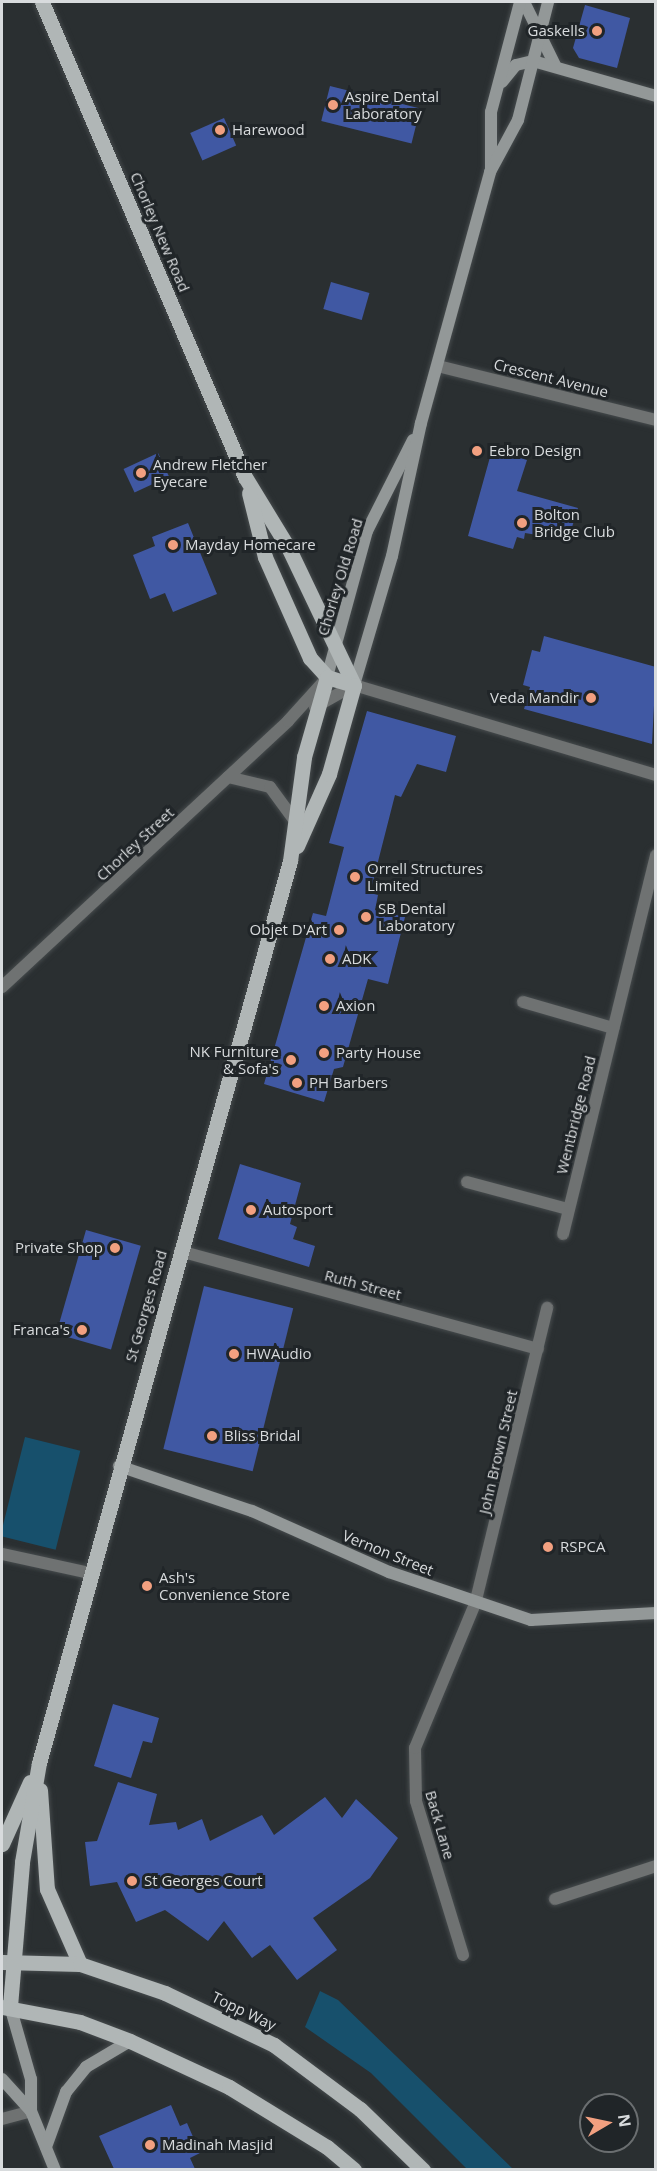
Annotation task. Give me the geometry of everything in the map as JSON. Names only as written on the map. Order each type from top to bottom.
[{"type":"main road","name":"Chorley New Road","points":[[42,2],[245,477],[289,549],[354,685]]},
{"type":"main road","points":[[522,2],[555,65]]},
{"type":"main road","name":"Chorley Old Road","points":[[354,685],[393,556],[421,423],[490,172],[491,112],[522,2]]},
{"type":"main road","name":"Chorley Old Road","points":[[490,172],[519,120],[548,2]]},
{"type":"main road","points":[[497,88],[512,69],[533,62],[555,65],[656,96]]},
{"type":"main road","name":"Chorley Old Road","points":[[327,677],[367,531],[421,423]]},
{"type":"main road","name":"Chorley New Road","points":[[245,477],[265,557],[310,658],[327,677]]},
{"type":"main road","points":[[327,677],[354,685]]},
{"type":"main road","name":"St Georges Road","points":[[290,861],[304,757],[327,677]]},
{"type":"main road","name":"St Georges Road","points":[[31,2111],[31,2079],[6,2007],[7,1961],[21,1862],[39,1763],[119,1466],[290,861],[329,774],[354,685]]},
{"type":"main road","name":"Vernon Street","points":[[119,1466],[252,1511],[389,1572],[475,1604],[531,1620],[656,1613]]},
{"type":"main road","points":[[39,1763],[47,1889],[80,1964]]},
{"type":"main road","name":"St Georges Road","points":[[2,1844],[39,1763]]},
{"type":"main road","name":"Topp Way","points":[[7,1961],[80,1964],[165,1993],[274,2045],[360,2109],[423,2169]]},
{"type":"main road","points":[[6,2007],[84,2024],[130,2041],[229,2087],[327,2147],[354,2169]]},
{"type":"main road","points":[[46,2147],[66,2092],[86,2067],[130,2041]]},
{"type":"main road","name":"St Georges Road","points":[[2,2079],[31,2111],[55,2169]]},
{"type":"street","name":"Crescent Avenue","points":[[438,366],[656,420]]},
{"type":"street","name":"Chorley Street","points":[[2,987],[288,722],[327,677]]},
{"type":"street","name":"Chorley Street","points":[[288,722],[354,685]]},
{"type":"street","points":[[354,685],[656,775]]},
{"type":"street","points":[[228,777],[270,788],[295,821]]},
{"type":"street","name":"Wentbridge Road","points":[[562,1234],[656,855]]},
{"type":"street","points":[[523,1002],[613,1028]]},
{"type":"street","points":[[467,1182],[568,1209]]},
{"type":"street","name":"Ruth Street","points":[[180,1251],[538,1348]]},
{"type":"street","name":"John Brown Street","points":[[475,1604],[547,1308]]},
{"type":"street","points":[[2,1554],[90,1573]]},
{"type":"street","name":"Back Lane","points":[[463,1955],[413,1780],[415,1748],[445,1667],[475,1604]]},
{"type":"street","points":[[555,1899],[656,1866]]},
{"type":"street","points":[[2,2119],[31,2111]]},
{"type":"shaded area","points":[[25,1437],[80,1451],[56,1550],[2,1536]]},
{"type":"shaded area","points":[[320,1991],[338,2000],[513,2169],[467,2169],[371,2073],[305,2027]]},
{"type":"building","name":"Gaskells","points":[[585,5],[630,18],[617,68],[579,58],[573,48]]},
{"type":"building","points":[[330,86],[420,108],[412,143],[321,121]]},
{"type":"building","points":[[224,118],[236,145],[202,160],[190,133]]},
{"type":"building","points":[[331,282],[369,293],[362,320],[323,309]]},
{"type":"building","name":"Bolton Bridge Club","points":[[492,450],[527,460],[517,491],[578,508],[568,540],[525,533],[524,539],[517,537],[513,549],[468,536]]},
{"type":"building","name":"Andrew Fletcher Eyecare","points":[[158,453],[169,477],[135,493],[124,469]]},
{"type":"building","points":[[188,523],[217,594],[173,612],[165,593],[150,599],[133,555],[155,546],[152,537]]},
{"type":"building","name":"Veda Mandir","points":[[544,636],[656,667],[652,744],[524,709],[530,687],[523,685],[532,650],[540,652]]},
{"type":"building","points":[[367,711],[456,736],[446,772],[417,764],[401,797],[395,795],[370,893],[378,895],[375,910],[405,917],[388,984],[368,979],[343,1067],[334,1069],[324,1102],[264,1084],[313,913],[326,916],[344,847],[329,843]]},
{"type":"building","name":"Autosport","points":[[240,1164],[301,1183],[290,1224],[297,1227],[293,1239],[315,1246],[309,1267],[218,1239]]},
{"type":"building","points":[[86,1230],[141,1246],[111,1350],[56,1334]]},
{"type":"building","name":"HWAudio","points":[[204,1286],[293,1308],[253,1471],[163,1449]]},
{"type":"building","points":[[113,1704],[159,1718],[152,1743],[143,1741],[131,1778],[94,1766]]},
{"type":"building","name":"St Georges Court","points":[[118,1782],[157,1794],[149,1825],[176,1822],[178,1830],[202,1819],[210,1841],[262,1815],[274,1835],[325,1797],[342,1818],[356,1799],[398,1838],[370,1878],[313,1918],[337,1950],[297,1980],[270,1945],[252,1958],[224,1921],[208,1941],[165,1910],[136,1922],[117,1882],[90,1886],[85,1842],[97,1841]]},
{"type":"building","name":"Madinah Masjid","points":[[171,2105],[180,2126],[187,2123],[200,2153],[190,2158],[195,2169],[114,2169],[99,2136]]},
{"type":"place","name":"Gaskells","points":[[597,31]]},
{"type":"place","name":"Aspire Dental Laboratory","points":[[333,105]]},
{"type":"place","name":"Harewood","points":[[220,130]]},
{"type":"place","name":"Eebro Design","points":[[477,451]]},
{"type":"place","name":"Andrew Fletcher Eyecare","points":[[141,473]]},
{"type":"place","name":"Bolton Bridge Club","points":[[522,523]]},
{"type":"place","name":"Mayday Homecare","points":[[173,545]]},
{"type":"place","name":"Veda Mandir","points":[[591,698]]},
{"type":"place","name":"Orrell Structures Limited","points":[[355,877]]},
{"type":"place","name":"SB Dental Laboratory","points":[[366,917]]},
{"type":"place","name":"Objet D'Art","points":[[339,930]]},
{"type":"place","name":"ADK","points":[[330,959]]},
{"type":"place","name":"Axion","points":[[324,1006]]},
{"type":"place","name":"Party House","points":[[324,1053]]},
{"type":"place","name":"NK Furniture & Sofa's","points":[[291,1060]]},
{"type":"place","name":"PH Barbers","points":[[297,1083]]},
{"type":"place","name":"Autosport","points":[[251,1210]]},
{"type":"place","name":"Private Shop","points":[[115,1248]]},
{"type":"place","name":"Franca's","points":[[82,1330]]},
{"type":"place","name":"HWAudio","points":[[234,1354]]},
{"type":"place","name":"Bliss Bridal","points":[[212,1436]]},
{"type":"place","name":"RSPCA","points":[[548,1547]]},
{"type":"place","name":"Ash's Convenience Store","points":[[147,1586]]},
{"type":"place","name":"St Georges Court","points":[[132,1881]]},
{"type":"place","name":"Madinah Masjid","points":[[150,2145]]}]
